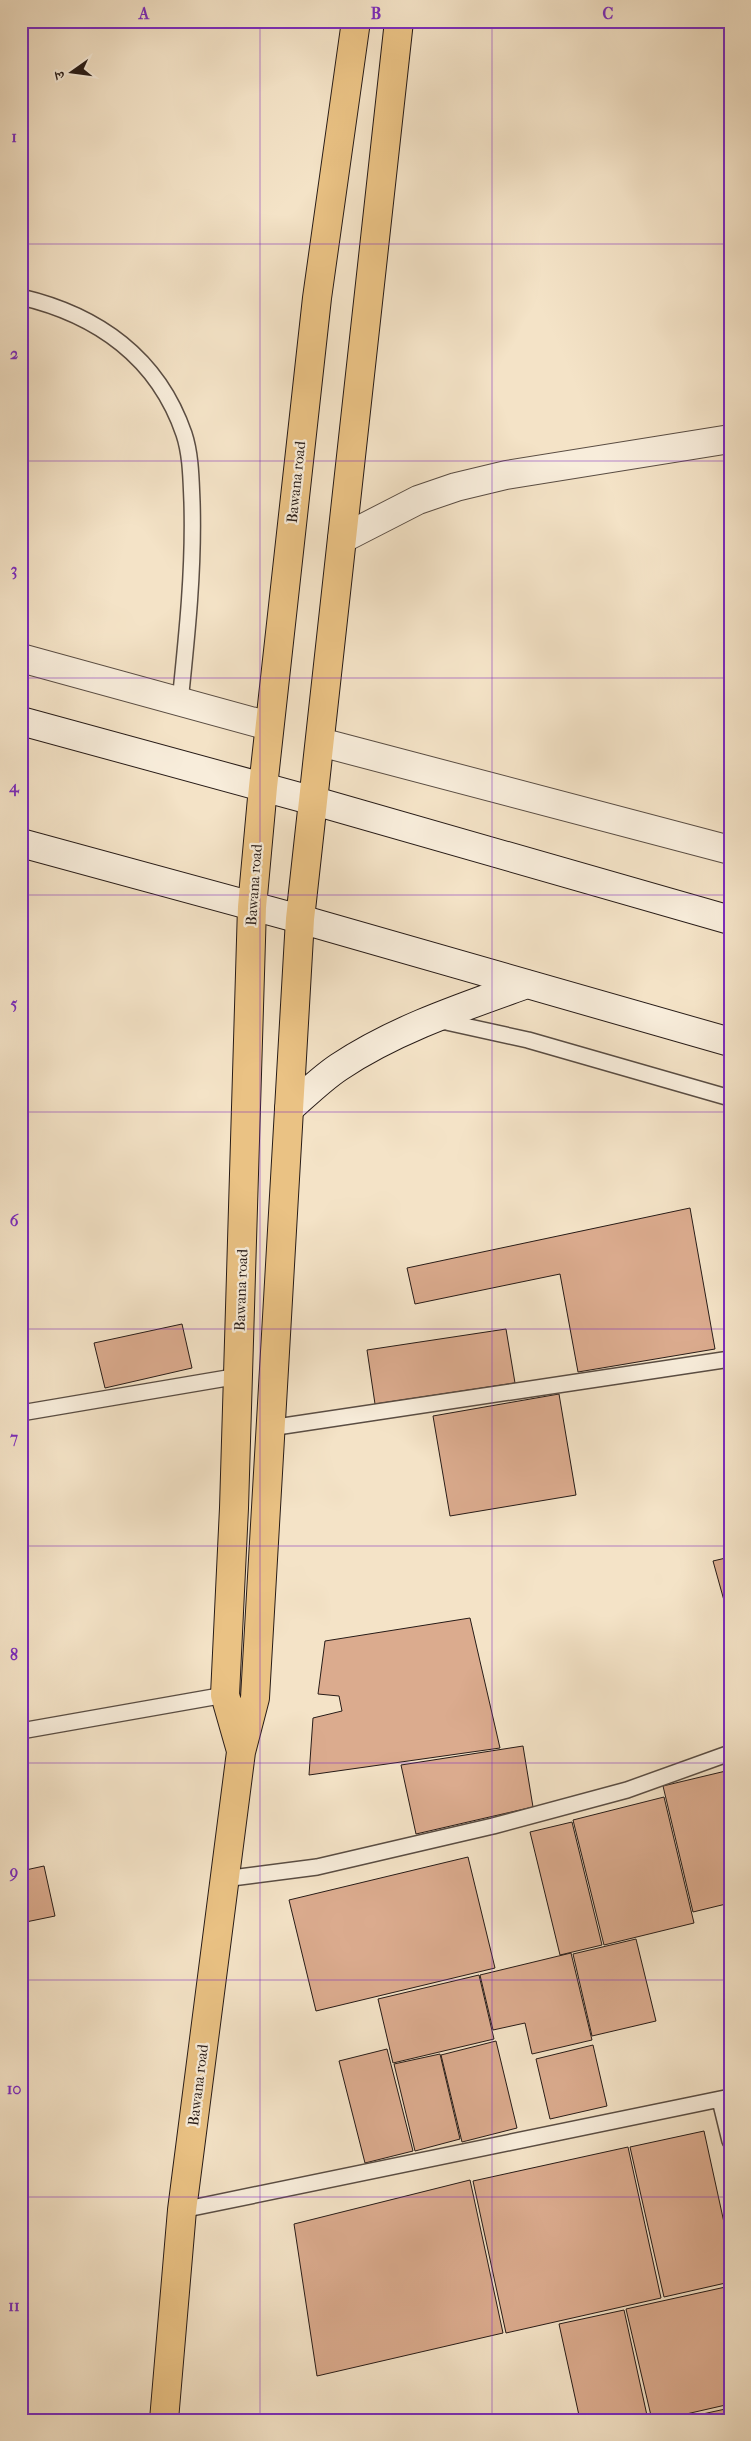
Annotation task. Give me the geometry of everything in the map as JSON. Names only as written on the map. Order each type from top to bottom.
[{"type":"main road","name":"Bawana road","points":[[241,1752],[225,1695],[239,1376],[252,907],[262,787],[317,298],[356,21]]},
{"type":"main road","name":"Bawana road","points":[[164,2420],[182,2210],[241,1752],[255,1698],[300,919],[399,21]]},
{"type":"street","points":[[342,539],[418,500],[456,487],[516,474],[730,439]]},
{"type":"street","points":[[21,658],[269,726]]},
{"type":"street","points":[[21,721],[314,801],[730,920]]},
{"type":"street","points":[[320,742],[730,850]]},
{"type":"street","points":[[21,843],[300,919],[730,1042]]},
{"type":"street","points":[[289,1108],[337,1068],[431,1019],[527,984]]},
{"type":"lane","points":[[21,297],[70,312],[105,330],[135,354],[172,406],[185,436],[191,474],[193,529],[191,596],[180,702]]},
{"type":"lane","points":[[431,1019],[528,1040],[730,1098]]},
{"type":"lane","points":[[270,1428],[730,1359]]},
{"type":"lane","points":[[21,1413],[239,1376]]},
{"type":"lane","points":[[21,1731],[225,1695]]},
{"type":"lane","points":[[224,1880],[317,1867],[416,1845],[627,1790],[730,1753]]},
{"type":"lane","points":[[182,2210],[725,2098],[730,2141]]},
{"type":"building","points":[[690,1208],[715,1349],[578,1372],[560,1274],[415,1304],[407,1268]]},
{"type":"building","points":[[182,1324],[192,1368],[105,1388],[94,1343]]},
{"type":"building","points":[[506,1329],[515,1383],[375,1404],[367,1350]]},
{"type":"building","points":[[559,1394],[576,1495],[450,1516],[433,1416]]},
{"type":"building","points":[[730,1557],[730,1622],[713,1561]]},
{"type":"building","points":[[470,1618],[500,1748],[309,1775],[313,1718],[342,1711],[339,1696],[318,1694],[325,1641]]},
{"type":"building","points":[[523,1746],[533,1807],[416,1834],[401,1765]]},
{"type":"building","points":[[730,1770],[730,1903],[693,1912],[663,1786]]},
{"type":"building","points":[[664,1797],[694,1923],[604,1945],[573,1820]]},
{"type":"building","points":[[572,1822],[602,1945],[560,1955],[530,1832]]},
{"type":"building","points":[[468,1857],[495,1968],[316,2011],[289,1900]]},
{"type":"building","points":[[44,1866],[55,1916],[21,1923],[21,1871]]},
{"type":"building","points":[[636,1939],[656,2021],[592,2036],[573,1954]]},
{"type":"building","points":[[571,1953],[592,2040],[532,2054],[525,2023],[493,2030],[480,1975]]},
{"type":"building","points":[[479,1975],[494,2039],[393,2063],[378,1999]]},
{"type":"building","points":[[496,2041],[517,2128],[462,2142],[441,2055]]},
{"type":"building","points":[[593,2045],[607,2106],[550,2119],[536,2059]]},
{"type":"building","points":[[387,2049],[413,2151],[365,2163],[339,2061]]},
{"type":"building","points":[[440,2054],[460,2139],[415,2151],[394,2064]]},
{"type":"building","points":[[704,2131],[730,2250],[730,2282],[664,2297],[630,2147]]},
{"type":"building","points":[[628,2147],[661,2298],[506,2333],[473,2181]]},
{"type":"building","points":[[470,2180],[503,2333],[317,2376],[294,2224]]},
{"type":"building","points":[[730,2286],[730,2404],[660,2420],[652,2420],[626,2309]]},
{"type":"building","points":[[624,2310],[648,2420],[580,2420],[559,2324]]},
{"type":"building","points":[[730,2408],[730,2420],[675,2420]]}]
